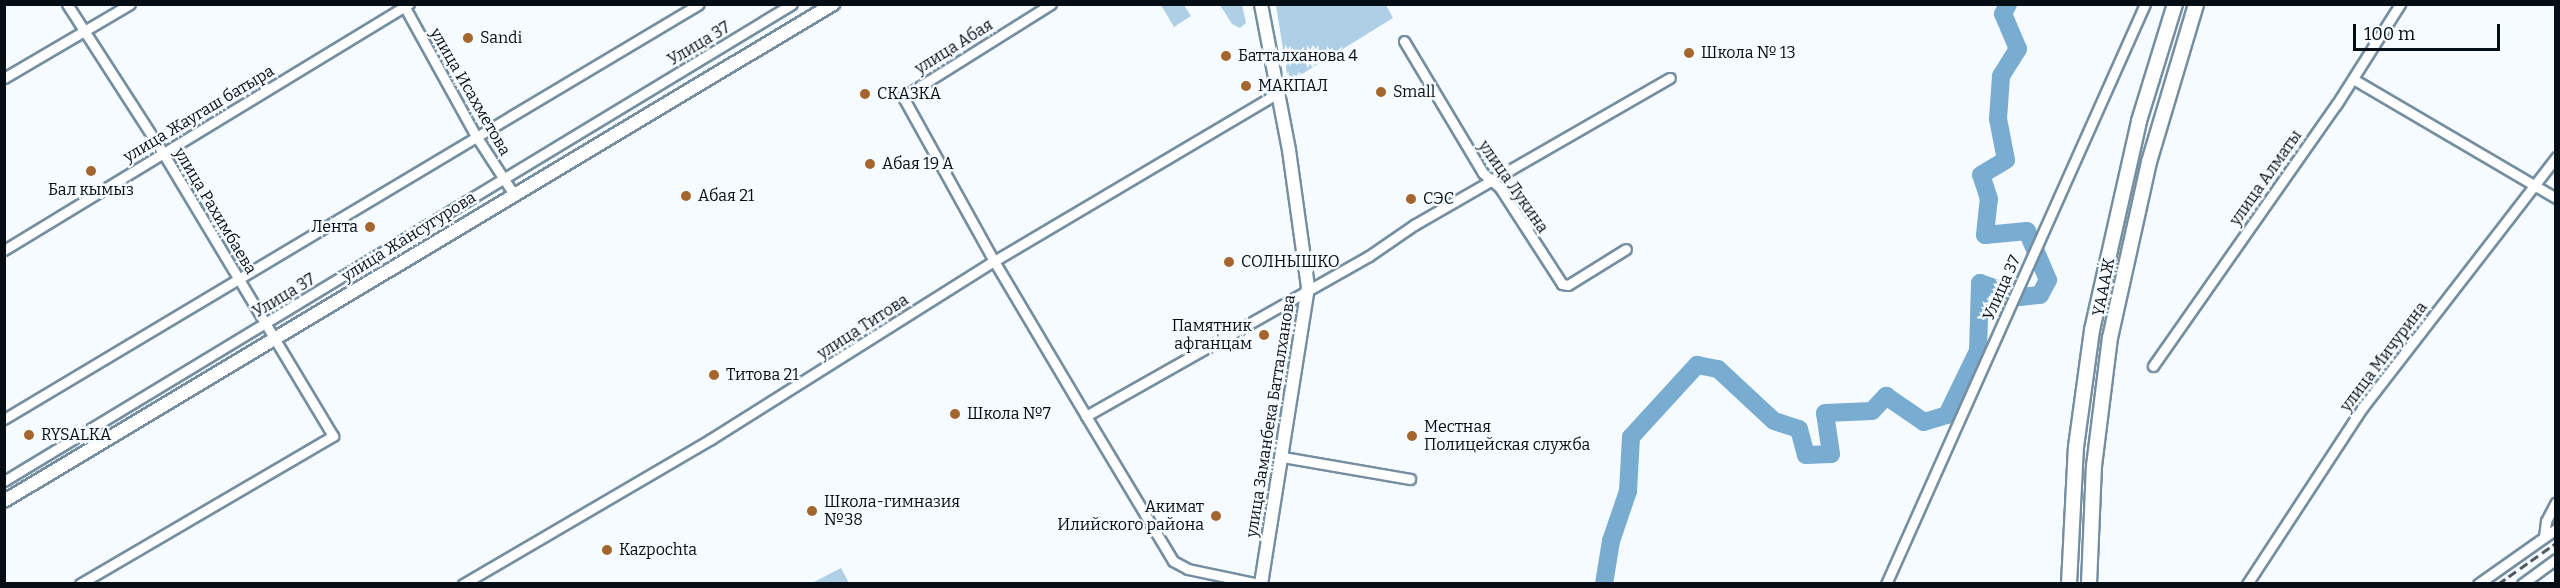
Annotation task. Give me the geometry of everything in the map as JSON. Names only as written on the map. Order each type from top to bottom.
[{"type":"highway","name":"ҮАААЖ","points":[[2069,584],[2076,447],[2092,330],[2139,121],[2175,4]]},
{"type":"highway","name":"ҮАААЖ","points":[[2089,584],[2097,435],[2119,292],[2149,162],[2196,4]]},
{"type":"main road","name":"улица Жансугурова","points":[[4,501],[276,339],[513,193],[833,4]]},
{"type":"main road","name":"улица Заманбека Батталханова","points":[[1261,4],[1278,93],[1308,287],[1283,457],[1261,584]]},
{"type":"street","name":"улица Рахимбаева","points":[[68,4],[163,153],[333,436],[81,584]]},
{"type":"street","points":[[4,78],[130,4]]},
{"type":"street","points":[[4,419],[238,277],[699,4]]},
{"type":"street","name":"Улица 37","points":[[4,481],[792,4]]},
{"type":"street","name":"улица Абая","points":[[993,261],[903,97],[1051,4]]},
{"type":"street","name":"Улица 37","points":[[1886,584],[2145,4]]},
{"type":"street","name":"улица Алматы","points":[[2153,366],[2353,79],[2400,4]]},
{"type":"street","name":"улица Исахметова","points":[[406,5],[476,136],[513,193]]},
{"type":"street","name":"улица Жаугаш батыра","points":[[4,250],[406,5]]},
{"type":"street","name":"улица Лукина","points":[[1404,41],[1483,174],[1491,181],[1562,284],[1568,285],[1626,249]]},
{"type":"street","points":[[1086,416],[1308,287],[1369,256],[1491,181],[1670,78]]},
{"type":"street","points":[[2353,79],[2536,184],[2556,198]]},
{"type":"street","name":"улица Титова","points":[[463,584],[839,361],[993,261],[1278,93]]},
{"type":"street","name":"улица Мичурина","points":[[2247,584],[2363,407],[2556,157]]},
{"type":"street","points":[[993,261],[1173,561],[1188,569],[1261,584]]},
{"type":"street","points":[[1283,457],[1410,479]]},
{"type":"street","points":[[2544,537],[2556,502]]},
{"type":"street","points":[[2478,584],[2556,529]]},
{"type":"street","points":[[2522,584],[2556,559]]},
{"type":"shaded area","points":[[1161,5],[1184,5],[1191,16],[1174,27]]},
{"type":"shaded area","points":[[1220,5],[1242,5],[1246,23],[1240,28],[1232,24]]},
{"type":"shaded area","points":[[1276,5],[1386,5],[1393,18],[1294,79],[1287,74]]},
{"type":"shaded area","points":[[841,568],[849,583],[812,583]]},
{"type":"waterway","points":[[1604,584],[1611,541],[1628,491],[1631,437],[1697,365],[1718,369],[1774,421],[1799,429],[1806,455],[1831,454],[1825,413],[1872,411],[1886,396],[1924,422],[1947,415],[1978,351],[1980,283],[2020,297],[2040,295],[2048,280],[2027,231],[1985,235],[1989,199],[1981,175],[2006,160],[1998,119],[2001,76],[2018,49],[2003,14],[2008,4]]},
{"type":"railway","points":[[2498,584],[2556,543]]},
{"type":"place","name":"Sandi","points":[[468,38]]},
{"type":"place","name":"Школа № 13","points":[[1689,53]]},
{"type":"place","name":"Батталханова 4","points":[[1226,56]]},
{"type":"place","name":"МАКПАЛ","points":[[1246,86]]},
{"type":"place","name":"Small","points":[[1381,92]]},
{"type":"place","name":"СКАЗКА","points":[[865,94]]},
{"type":"place","name":"Абая 19 А","points":[[870,164]]},
{"type":"place","name":"Бал кымыз","points":[[91,171]]},
{"type":"place","name":"Абая 21","points":[[686,196]]},
{"type":"place","name":"СЭС","points":[[1411,199]]},
{"type":"place","name":"Лента","points":[[370,227]]},
{"type":"place","name":"СОЛНЫШКО","points":[[1229,262]]},
{"type":"place","name":"Памятник афганцам","points":[[1264,335]]},
{"type":"place","name":"Титова 21","points":[[714,375]]},
{"type":"place","name":"Школа №7","points":[[955,414]]},
{"type":"place","name":"RYSALKA","points":[[29,435]]},
{"type":"place","name":"Местная Полицейская служба","points":[[1412,436]]},
{"type":"place","name":"Школа-гимназия №38","points":[[812,511]]},
{"type":"place","name":"Акимат Илийского района","points":[[1216,516]]},
{"type":"place","name":"Kazpochta","points":[[607,550]]}]
